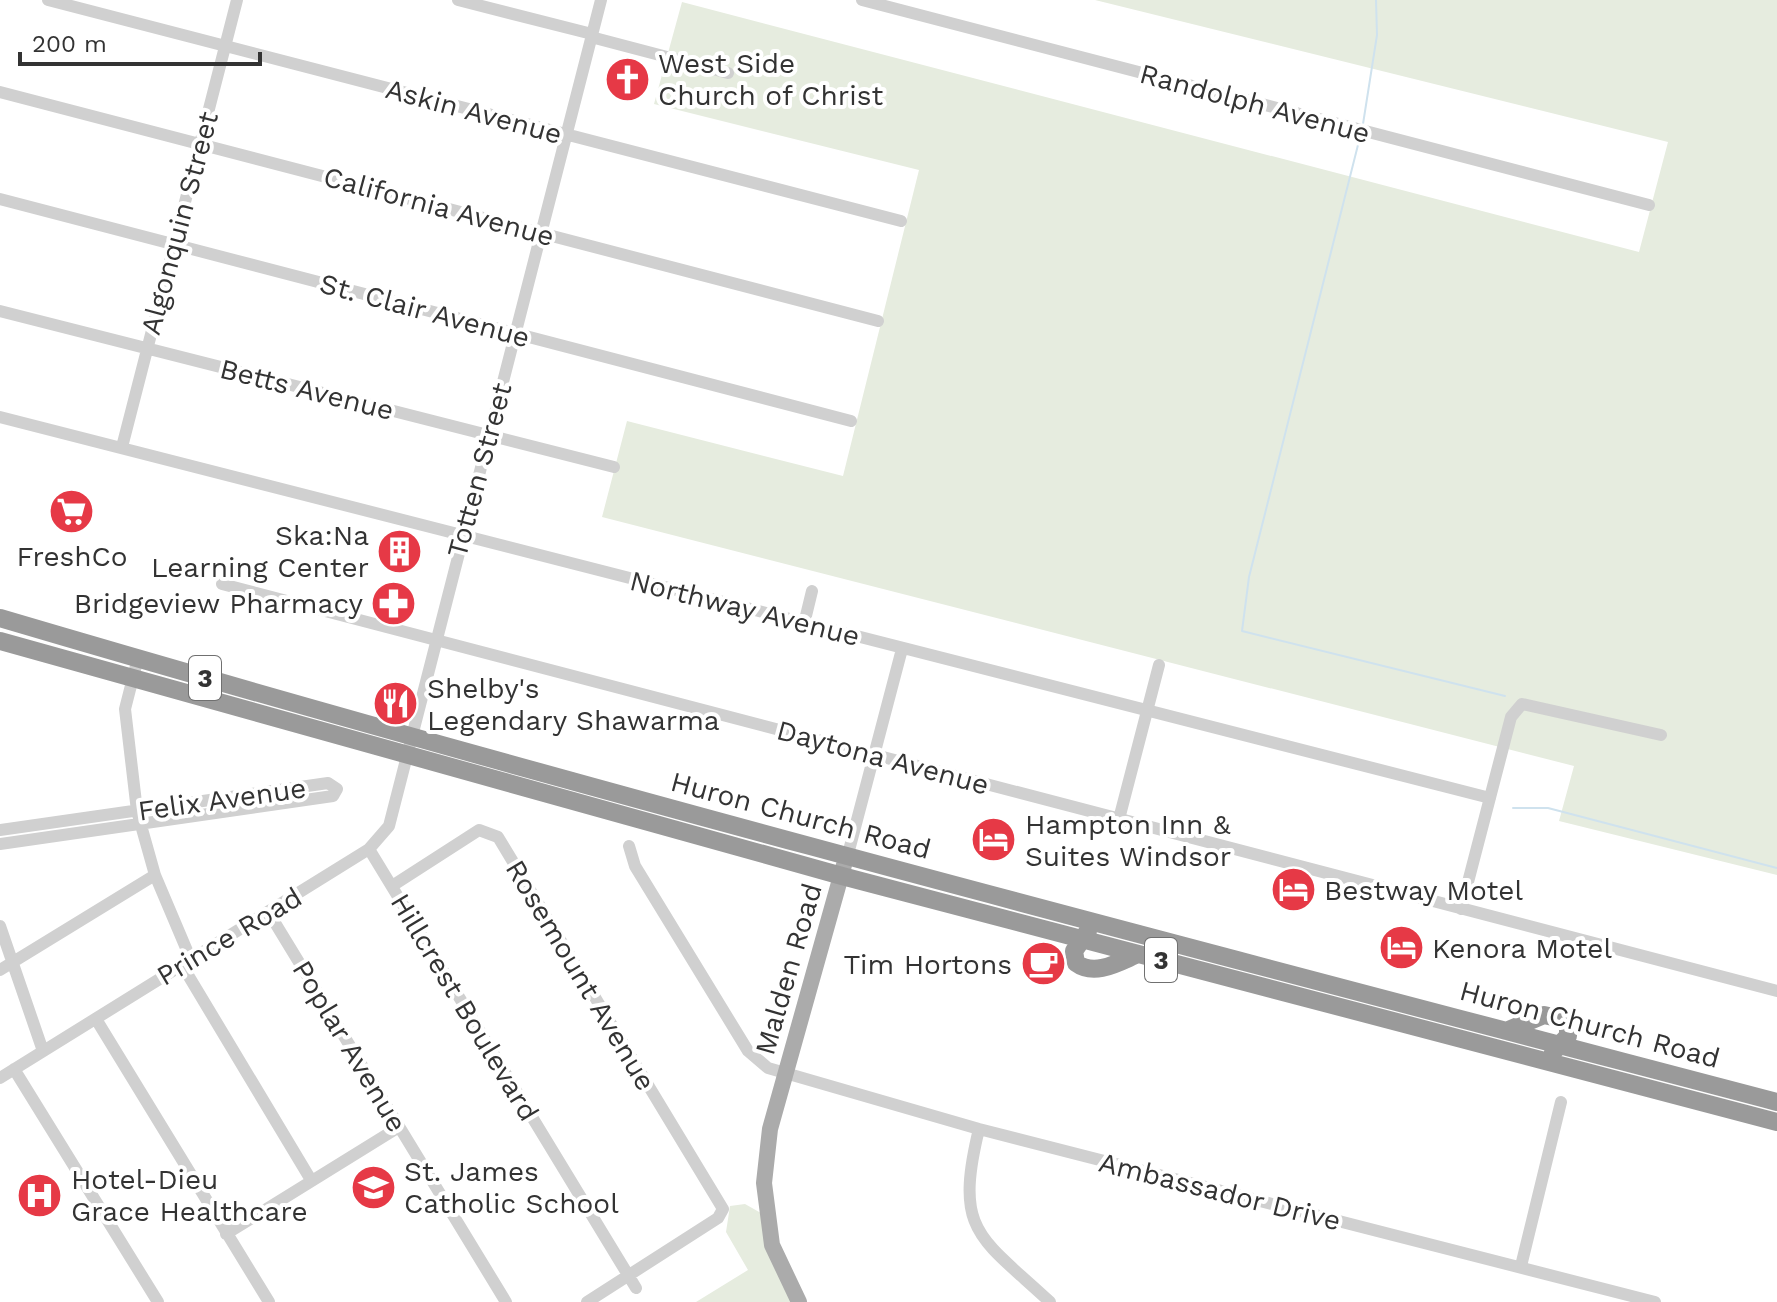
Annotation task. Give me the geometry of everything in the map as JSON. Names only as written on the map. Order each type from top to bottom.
[{"type":"highway","name":"Huron Church Road","points":[[0,618],[135,667],[844,867],[1081,939],[1777,1122]]},
{"type":"highway","name":"Huron Church Road","points":[[0,641],[135,667]]},
{"type":"highway","name":"Huron Church Road","points":[[844,867],[1095,923],[1777,1102]]},
{"type":"highway","points":[[1095,923],[1081,939],[1074,954],[1076,963],[1083,968],[1096,969],[1138,954]]},
{"type":"highway","points":[[1506,1031],[1544,1015],[1555,1016],[1568,1027],[1562,1046],[1545,1055],[1522,1055]]},
{"type":"main road","name":"Malden Road","points":[[799,1302],[772,1245],[764,1183],[770,1129],[844,867]]},
{"type":"street","name":"Askin Avenue","points":[[48,0],[901,221]]},
{"type":"street","name":"Algonquin Street","points":[[122,447],[237,0]]},
{"type":"street","points":[[458,0],[728,73]]},
{"type":"street","name":"Totten Street","points":[[408,746],[601,0]]},
{"type":"street","name":"Randolph Avenue","points":[[862,0],[1649,205]]},
{"type":"street","name":"California Avenue","points":[[0,92],[878,321]]},
{"type":"street","name":"St. Clair Avenue","points":[[0,199],[851,421]]},
{"type":"street","name":"Betts Avenue","points":[[0,311],[614,467]]},
{"type":"street","name":"Northway Avenue","points":[[0,417],[1490,798]]},
{"type":"street","name":"Daytona Avenue","points":[[222,584],[1777,991]]},
{"type":"street","points":[[804,624],[812,591]]},
{"type":"street","name":"Malden Road","points":[[844,867],[902,649]]},
{"type":"street","points":[[1119,819],[1159,665]]},
{"type":"street","points":[[135,667],[125,718],[138,817],[155,875],[186,962],[311,1180]]},
{"type":"street","points":[[1461,909],[1511,717],[1522,704],[1661,735]]},
{"type":"street","name":"Prince Road","points":[[0,1078],[369,849],[382,837],[394,815],[408,746]]},
{"type":"street","name":"Felix Avenue","points":[[0,830],[138,817],[326,797],[333,796],[337,789],[328,783],[138,817],[0,844]]},
{"type":"street","name":"Rosemount Avenue","points":[[392,886],[479,830],[498,837],[723,1209],[718,1218],[628,1276]]},
{"type":"street","name":"Ambassador Drive","points":[[629,846],[635,866],[748,1051],[768,1068],[979,1129],[1655,1302]]},
{"type":"street","name":"Hillcrest Boulevard","points":[[369,849],[636,1288]]},
{"type":"street","points":[[0,970],[155,875]]},
{"type":"street","name":"Poplar Avenue","points":[[269,913],[506,1302]]},
{"type":"street","points":[[0,926],[43,1051]]},
{"type":"street","points":[[96,1019],[269,1302]]},
{"type":"street","points":[[14,1069],[158,1302]]},
{"type":"street","points":[[1521,1266],[1561,1102]]},
{"type":"street","points":[[226,1234],[399,1127]]},
{"type":"street","points":[[979,1129],[968,1176],[970,1211],[975,1225],[990,1247],[1050,1302]]},
{"type":"street","points":[[587,1302],[628,1276]]},
{"type":"shaded area","points":[[1095,0],[1777,0],[1777,875],[1559,821],[1574,766],[602,517],[627,421],[843,476],[919,170],[654,104],[682,2],[1639,252],[1668,142]]},
{"type":"shaded area","points":[[745,1204],[768,1217],[800,1302],[696,1302],[748,1270],[726,1232],[730,1206]]},
{"type":"waterway","points":[[1363,124],[1377,35],[1376,0]]},
{"type":"waterway","points":[[1360,137],[1249,577],[1242,631],[1505,696]]},
{"type":"waterway","points":[[1513,808],[1548,808],[1777,868]]},
{"type":"place","name":"West Side Church of Christ","points":[[627,79]]},
{"type":"place","name":"FreshCo","points":[[72,512]]},
{"type":"place","name":"Ska:Na Learning Center","points":[[400,551]]},
{"type":"place","name":"Bridgeview Pharmacy","points":[[394,603]]},
{"type":"place","name":"Shelby's Legendary Shawarma","points":[[396,704]]},
{"type":"place","name":"Hampton Inn & Suites Windsor","points":[[994,840]]},
{"type":"place","name":"Bestway Motel","points":[[1293,890]]},
{"type":"place","name":"Kenora Motel","points":[[1401,948]]},
{"type":"place","name":"Tim Hortons","points":[[1043,964]]},
{"type":"place","name":"St. James Catholic School","points":[[373,1187]]},
{"type":"place","name":"Hotel-Dieu Grace Healthcare","points":[[40,1195]]}]
